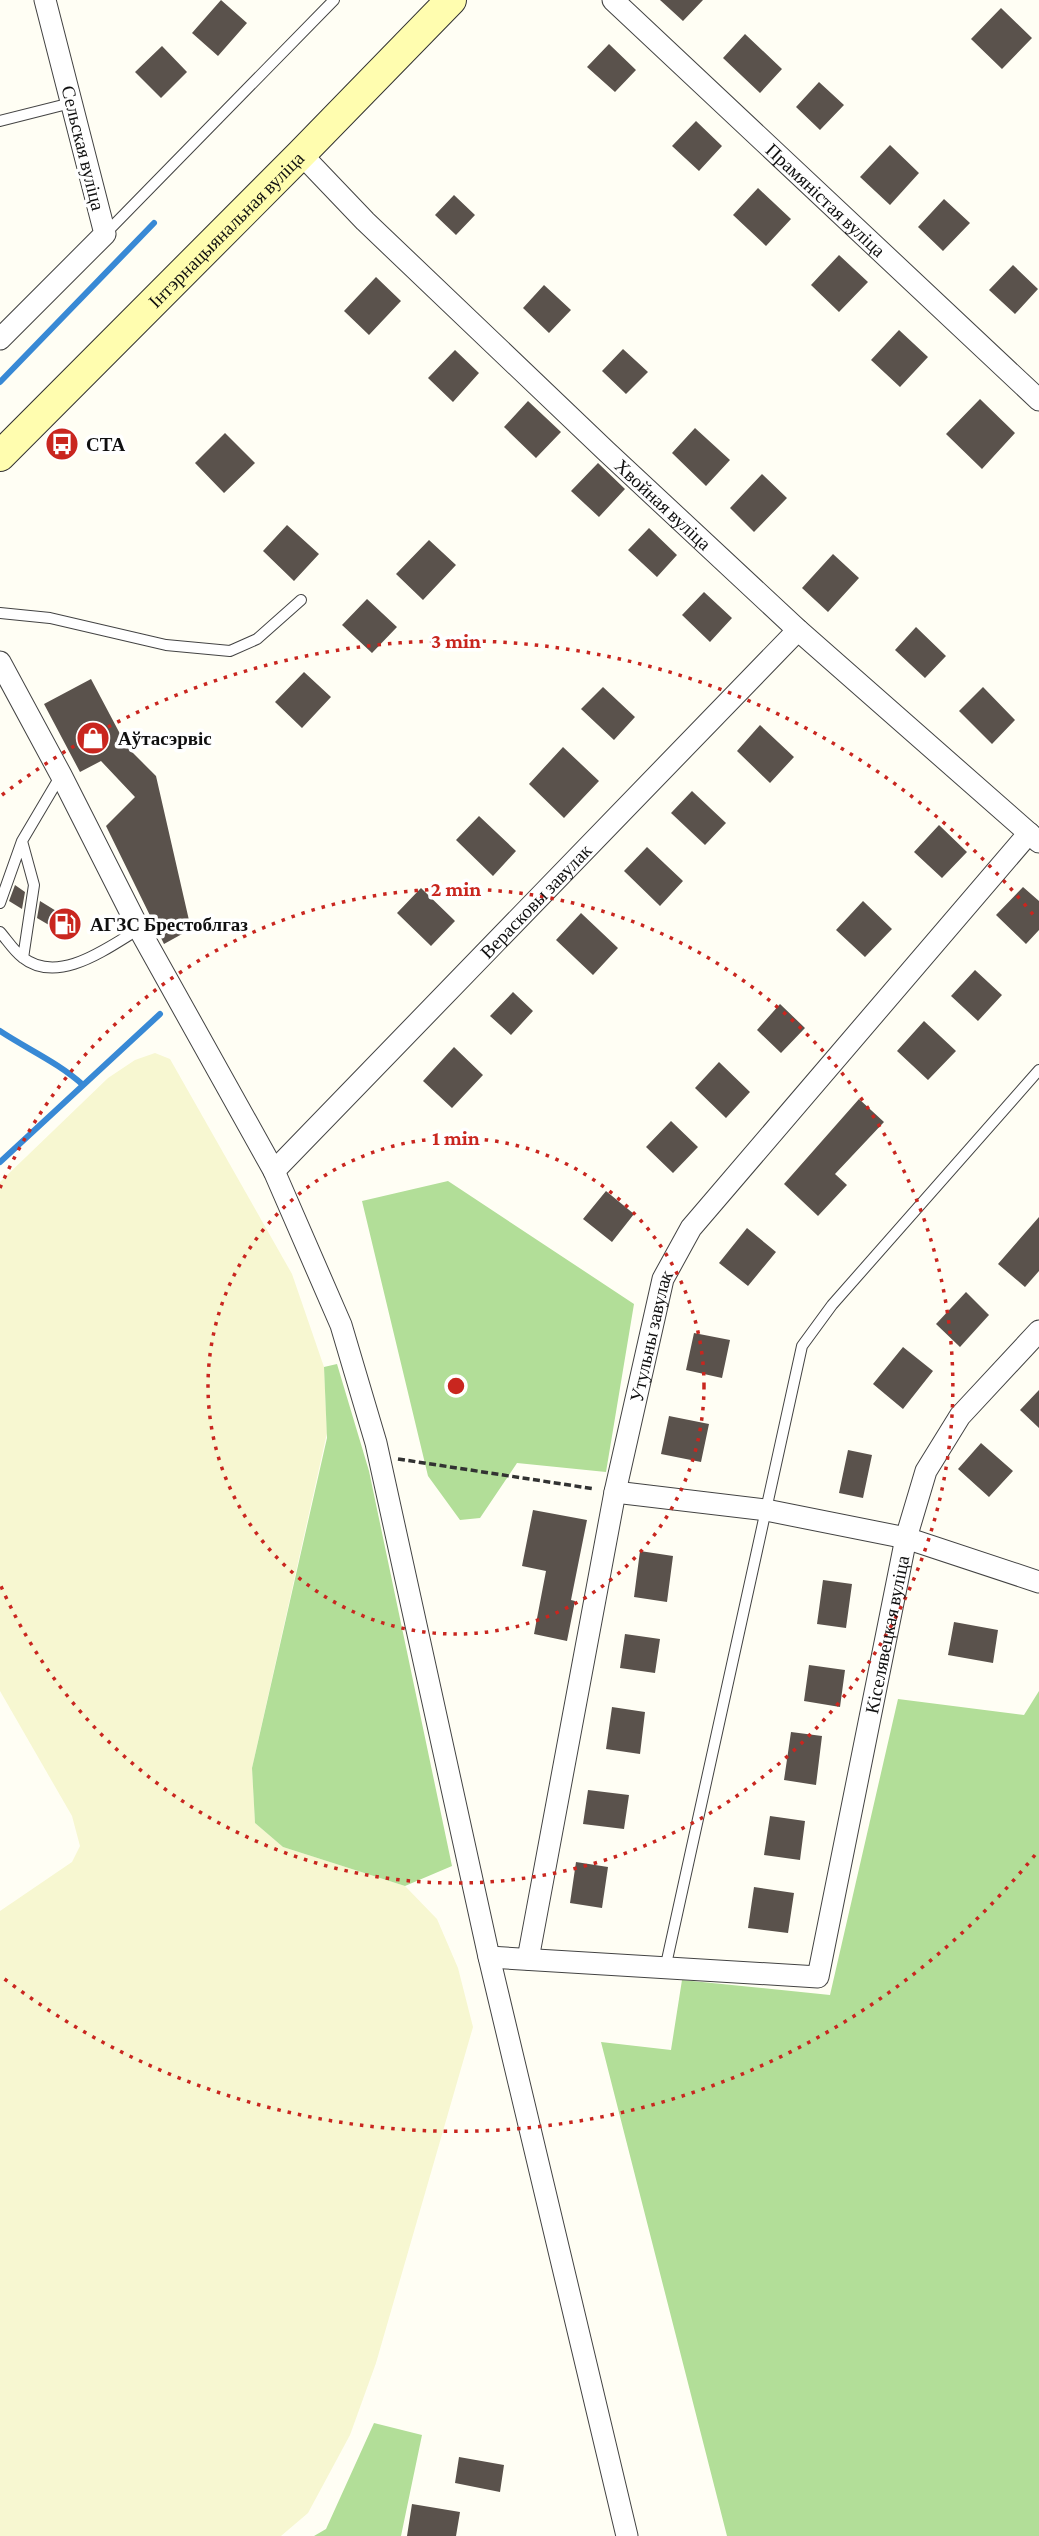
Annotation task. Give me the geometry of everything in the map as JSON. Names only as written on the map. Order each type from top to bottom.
[{"type":"main road","name":"Інтэрнацыянальная вуліца","points":[[0,456],[451,0]]},
{"type":"street","name":"Сельская вуліца","points":[[0,340],[105,234],[45,0]]},
{"type":"street","name":"Прамяністая вуліца","points":[[613,0],[1039,400]]},
{"type":"street","name":"Хвойная вуліца","points":[[301,154],[365,221],[596,442],[798,630],[1034,837]]},
{"type":"street","name":"Верасковы завулак","points":[[274,1171],[798,630]]},
{"type":"street","points":[[0,662],[139,929],[274,1171],[341,1325],[379,1456],[489,1957],[627,2536]]},
{"type":"street","name":"Утульны завулак","points":[[528,1959],[615,1492],[663,1279],[691,1228],[1034,837]]},
{"type":"street","name":"Кіселявецкая вуліца","points":[[665,1969],[818,1977],[906,1538],[926,1471],[960,1416],[1039,1331]]},
{"type":"street","points":[[615,1492],[766,1510],[906,1538],[1037,1579]]},
{"type":"street","points":[[489,1957],[665,1969]]},
{"type":"lane","points":[[105,234],[334,0]]},
{"type":"lane","points":[[0,121],[71,103]]},
{"type":"lane","points":[[0,612],[107,629],[166,645],[230,651],[257,639],[300,600]]},
{"type":"lane","points":[[0,903],[22,841],[61,775]]},
{"type":"lane","points":[[22,841],[34,885],[23,958]]},
{"type":"lane","points":[[0,932],[23,958],[48,969],[76,964],[139,929]]},
{"type":"lane","points":[[665,1969],[802,1346],[832,1305],[1039,1070]]},
{"type":"path","points":[[379,1456],[615,1492]]},
{"type":"green space","points":[[155,1053],[170,1059],[292,1274],[324,1367],[327,1433],[252,1768],[255,1823],[283,1847],[405,1886],[437,1919],[458,1968],[473,2027],[376,2363],[350,2435],[308,2513],[281,2536],[0,2536],[0,1911],[72,1862],[80,1846],[72,1816],[0,1691],[0,1182],[108,1078],[135,1060]]},
{"type":"green space","points":[[448,1181],[634,1304],[606,1472],[517,1463],[480,1518],[460,1520],[428,1476],[362,1201]]},
{"type":"green space","points":[[337,1364],[369,1471],[452,1866],[405,1886],[283,1847],[255,1823],[252,1768],[327,1438],[324,1367]]},
{"type":"green space","points":[[1039,1691],[1039,2536],[727,2536],[601,2042],[671,2050],[682,1980],[830,1995],[898,1699],[1024,1715]]},
{"type":"green space","points":[[374,2423],[422,2435],[401,2536],[314,2536],[326,2529]]},
{"type":"building","points":[[221,0],[247,23],[218,56],[192,33]]},
{"type":"building","points":[[660,0],[703,0],[683,21]]},
{"type":"building","points":[[1001,8],[1032,38],[1002,69],[971,39]]},
{"type":"building","points":[[745,34],[782,69],[760,93],[723,58]]},
{"type":"building","points":[[609,44],[636,70],[615,92],[587,67]]},
{"type":"building","points":[[162,46],[187,72],[161,98],[135,72]]},
{"type":"building","points":[[819,82],[844,105],[820,130],[796,107]]},
{"type":"building","points":[[696,121],[722,146],[699,171],[672,146]]},
{"type":"building","points":[[890,145],[919,173],[890,205],[860,177]]},
{"type":"building","points":[[758,188],[791,219],[766,246],[733,215]]},
{"type":"building","points":[[454,195],[475,215],[456,235],[435,215]]},
{"type":"building","points":[[944,199],[970,223],[943,251],[918,227]]},
{"type":"building","points":[[839,255],[868,282],[839,312],[811,285]]},
{"type":"building","points":[[1013,265],[1038,289],[1015,314],[989,290]]},
{"type":"building","points":[[376,277],[401,301],[369,335],[344,311]]},
{"type":"building","points":[[544,285],[571,310],[549,333],[523,308]]},
{"type":"building","points":[[899,330],[928,357],[900,387],[871,360]]},
{"type":"building","points":[[623,349],[648,372],[626,394],[602,371]]},
{"type":"building","points":[[455,350],[479,373],[453,402],[428,378]]},
{"type":"building","points":[[980,399],[1015,433],[982,469],[946,434]]},
{"type":"building","points":[[528,401],[561,432],[536,458],[504,427]]},
{"type":"building","points":[[695,428],[730,460],[706,486],[672,453]]},
{"type":"building","points":[[225,433],[255,463],[224,493],[195,463]]},
{"type":"building","points":[[598,463],[625,489],[599,517],[571,491]]},
{"type":"building","points":[[762,474],[787,498],[754,532],[730,508]]},
{"type":"building","points":[[287,525],[319,554],[294,581],[263,551]]},
{"type":"building","points":[[649,528],[677,555],[657,577],[628,550]]},
{"type":"building","points":[[429,540],[456,565],[423,600],[396,574]]},
{"type":"building","points":[[833,554],[859,578],[828,612],[802,588]]},
{"type":"building","points":[[704,592],[732,618],[710,642],[682,615]]},
{"type":"building","points":[[367,599],[397,627],[372,653],[342,625]]},
{"type":"building","points":[[916,627],[946,656],[925,678],[895,650]]},
{"type":"building","points":[[304,672],[331,697],[302,728],[275,702]]},
{"type":"building","points":[[91,679],[127,747],[156,776],[191,929],[164,944],[106,826],[135,797],[101,761],[80,772],[44,704]]},
{"type":"building","points":[[603,687],[635,717],[614,740],[581,709]]},
{"type":"building","points":[[983,687],[1015,720],[992,744],[959,711]]},
{"type":"building","points":[[760,725],[794,757],[770,783],[737,751]]},
{"type":"building","points":[[563,747],[599,781],[564,818],[529,784]]},
{"type":"building","points":[[692,791],[726,823],[705,845],[671,813]]},
{"type":"building","points":[[479,816],[516,851],[493,876],[456,840]]},
{"type":"building","points":[[939,825],[967,852],[942,878],[914,852]]},
{"type":"building","points":[[647,847],[683,881],[660,906],[624,871]]},
{"type":"building","points":[[15,885],[25,892],[22,909],[9,901]]},
{"type":"building","points":[[1023,887],[1039,901],[1039,930],[1026,944],[996,915]]},
{"type":"building","points":[[421,888],[455,921],[431,946],[397,913]]},
{"type":"building","points":[[40,901],[74,922],[66,935],[37,918]]},
{"type":"building","points":[[863,901],[892,929],[865,957],[836,930]]},
{"type":"building","points":[[581,913],[618,948],[593,975],[556,940]]},
{"type":"building","points":[[975,970],[1002,995],[978,1021],[951,996]]},
{"type":"building","points":[[513,992],[533,1011],[511,1035],[490,1016]]},
{"type":"building","points":[[780,1004],[805,1028],[781,1053],[757,1030]]},
{"type":"building","points":[[924,1021],[956,1051],[928,1080],[897,1051]]},
{"type":"building","points":[[454,1047],[483,1075],[452,1108],[423,1081]]},
{"type":"building","points":[[719,1062],[750,1092],[726,1118],[695,1088]]},
{"type":"building","points":[[859,1099],[884,1122],[835,1174],[847,1185],[818,1216],[784,1184]]},
{"type":"building","points":[[671,1121],[698,1147],[673,1173],[646,1147]]},
{"type":"building","points":[[606,1191],[634,1214],[612,1242],[583,1219]]},
{"type":"building","points":[[1039,1217],[1039,1271],[1025,1287],[998,1264]]},
{"type":"building","points":[[747,1228],[776,1252],[748,1286],[719,1263]]},
{"type":"building","points":[[966,1292],[989,1315],[960,1347],[936,1324]]},
{"type":"building","points":[[694,1333],[730,1340],[722,1378],[686,1370]]},
{"type":"building","points":[[903,1347],[933,1371],[903,1409],[873,1384]]},
{"type":"building","points":[[1039,1390],[1039,1428],[1020,1410]]},
{"type":"building","points":[[669,1416],[709,1424],[701,1462],[661,1454]]},
{"type":"building","points":[[981,1443],[1013,1471],[989,1497],[958,1469]]},
{"type":"building","points":[[848,1450],[872,1455],[863,1498],[839,1493]]},
{"type":"building","points":[[533,1510],[587,1520],[571,1600],[575,1601],[567,1641],[534,1634],[546,1571],[522,1566]]},
{"type":"building","points":[[640,1551],[673,1556],[667,1602],[634,1597]]},
{"type":"building","points":[[823,1580],[852,1584],[846,1628],[817,1624]]},
{"type":"building","points":[[954,1622],[998,1630],[993,1663],[948,1655]]},
{"type":"building","points":[[625,1634],[660,1639],[655,1673],[620,1668]]},
{"type":"building","points":[[809,1665],[845,1670],[840,1707],[804,1701]]},
{"type":"building","points":[[612,1707],[645,1712],[640,1754],[606,1749]]},
{"type":"building","points":[[791,1732],[822,1736],[816,1785],[784,1780]]},
{"type":"building","points":[[588,1790],[629,1795],[624,1829],[583,1824]]},
{"type":"building","points":[[770,1816],[805,1821],[800,1860],[764,1855]]},
{"type":"building","points":[[576,1862],[608,1867],[602,1908],[570,1903]]},
{"type":"building","points":[[754,1887],[794,1893],[788,1933],[748,1928]]},
{"type":"building","points":[[459,2457],[504,2465],[500,2492],[455,2483]]},
{"type":"building","points":[[412,2504],[460,2512],[456,2536],[407,2536]]},
{"type":"waterway","points":[[0,382],[154,223]]},
{"type":"waterway","points":[[0,1162],[160,1014]]},
{"type":"waterway","points":[[0,1031],[83,1085]]},
{"type":"place","name":"СТА","points":[[62,444]]},
{"type":"place","name":"Аўтасэрвіс","points":[[93,738]]},
{"type":"place","name":"АГЗС Брестоблгаз","points":[[65,924]]}]
